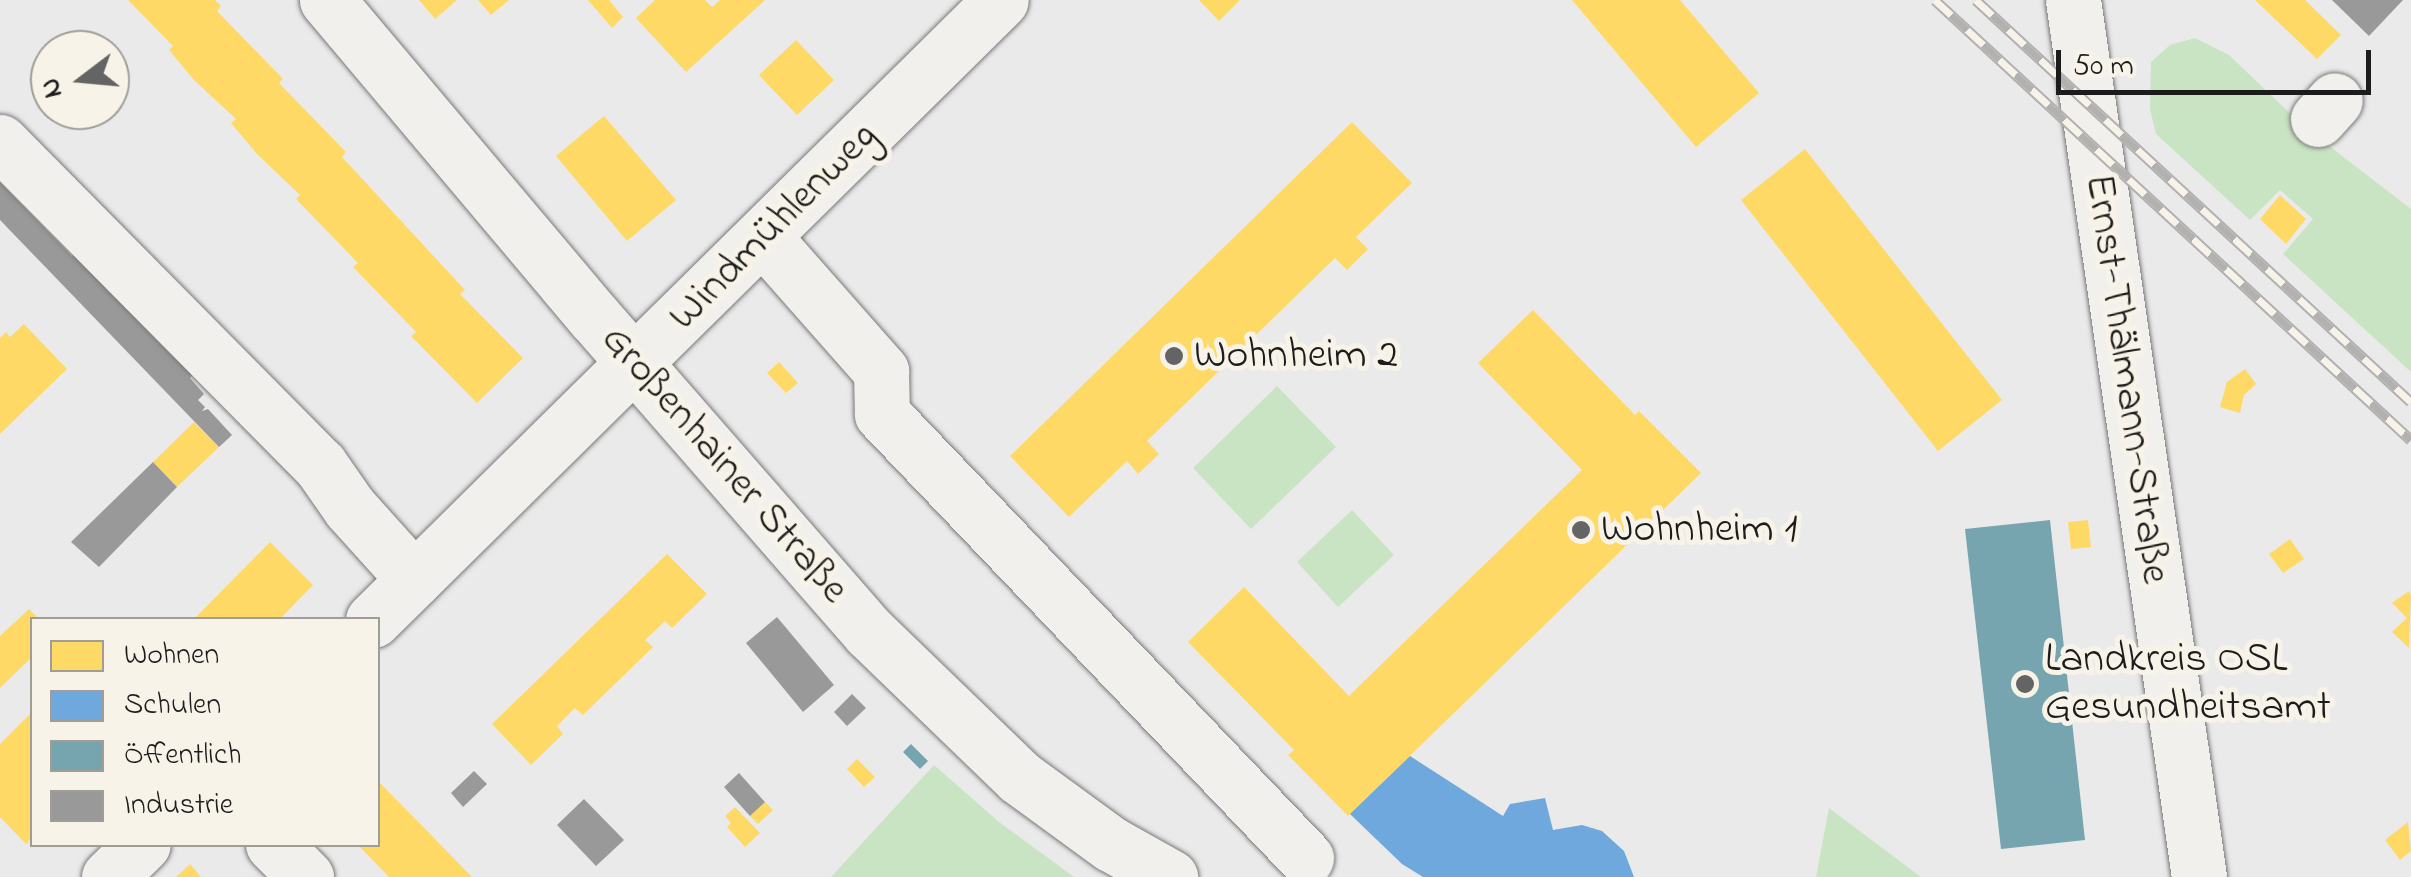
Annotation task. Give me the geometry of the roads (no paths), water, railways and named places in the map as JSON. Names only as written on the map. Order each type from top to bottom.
[{"type":"street","name":"Großenhainer Straße","points":[[327,0],[870,633],[988,748],[1111,844],[1170,877]]},
{"type":"street","name":"Windmühlenweg","points":[[377,617],[1001,0]]},
{"type":"street","name":"Ernst-Thälmann-Straße","points":[[2072,0],[2199,877]]},
{"type":"street","points":[[0,142],[320,465],[350,508],[414,579]]},
{"type":"street","points":[[764,237],[881,370],[882,414],[1306,858]]},
{"type":"street","points":[[109,877],[140,847]]},
{"type":"street","points":[[276,847],[306,877]]},
{"type":"railway","points":[[1935,0],[2411,440]]},
{"type":"railway","points":[[1976,0],[2411,402]]},
{"type":"place","name":"Wohnheim 2","points":[[1174,356]]},
{"type":"place","name":"Wohnheim 1","points":[[1581,530]]},
{"type":"place","name":"Landkreis OSL Gesundheitsamt","points":[[2025,684]]}]
